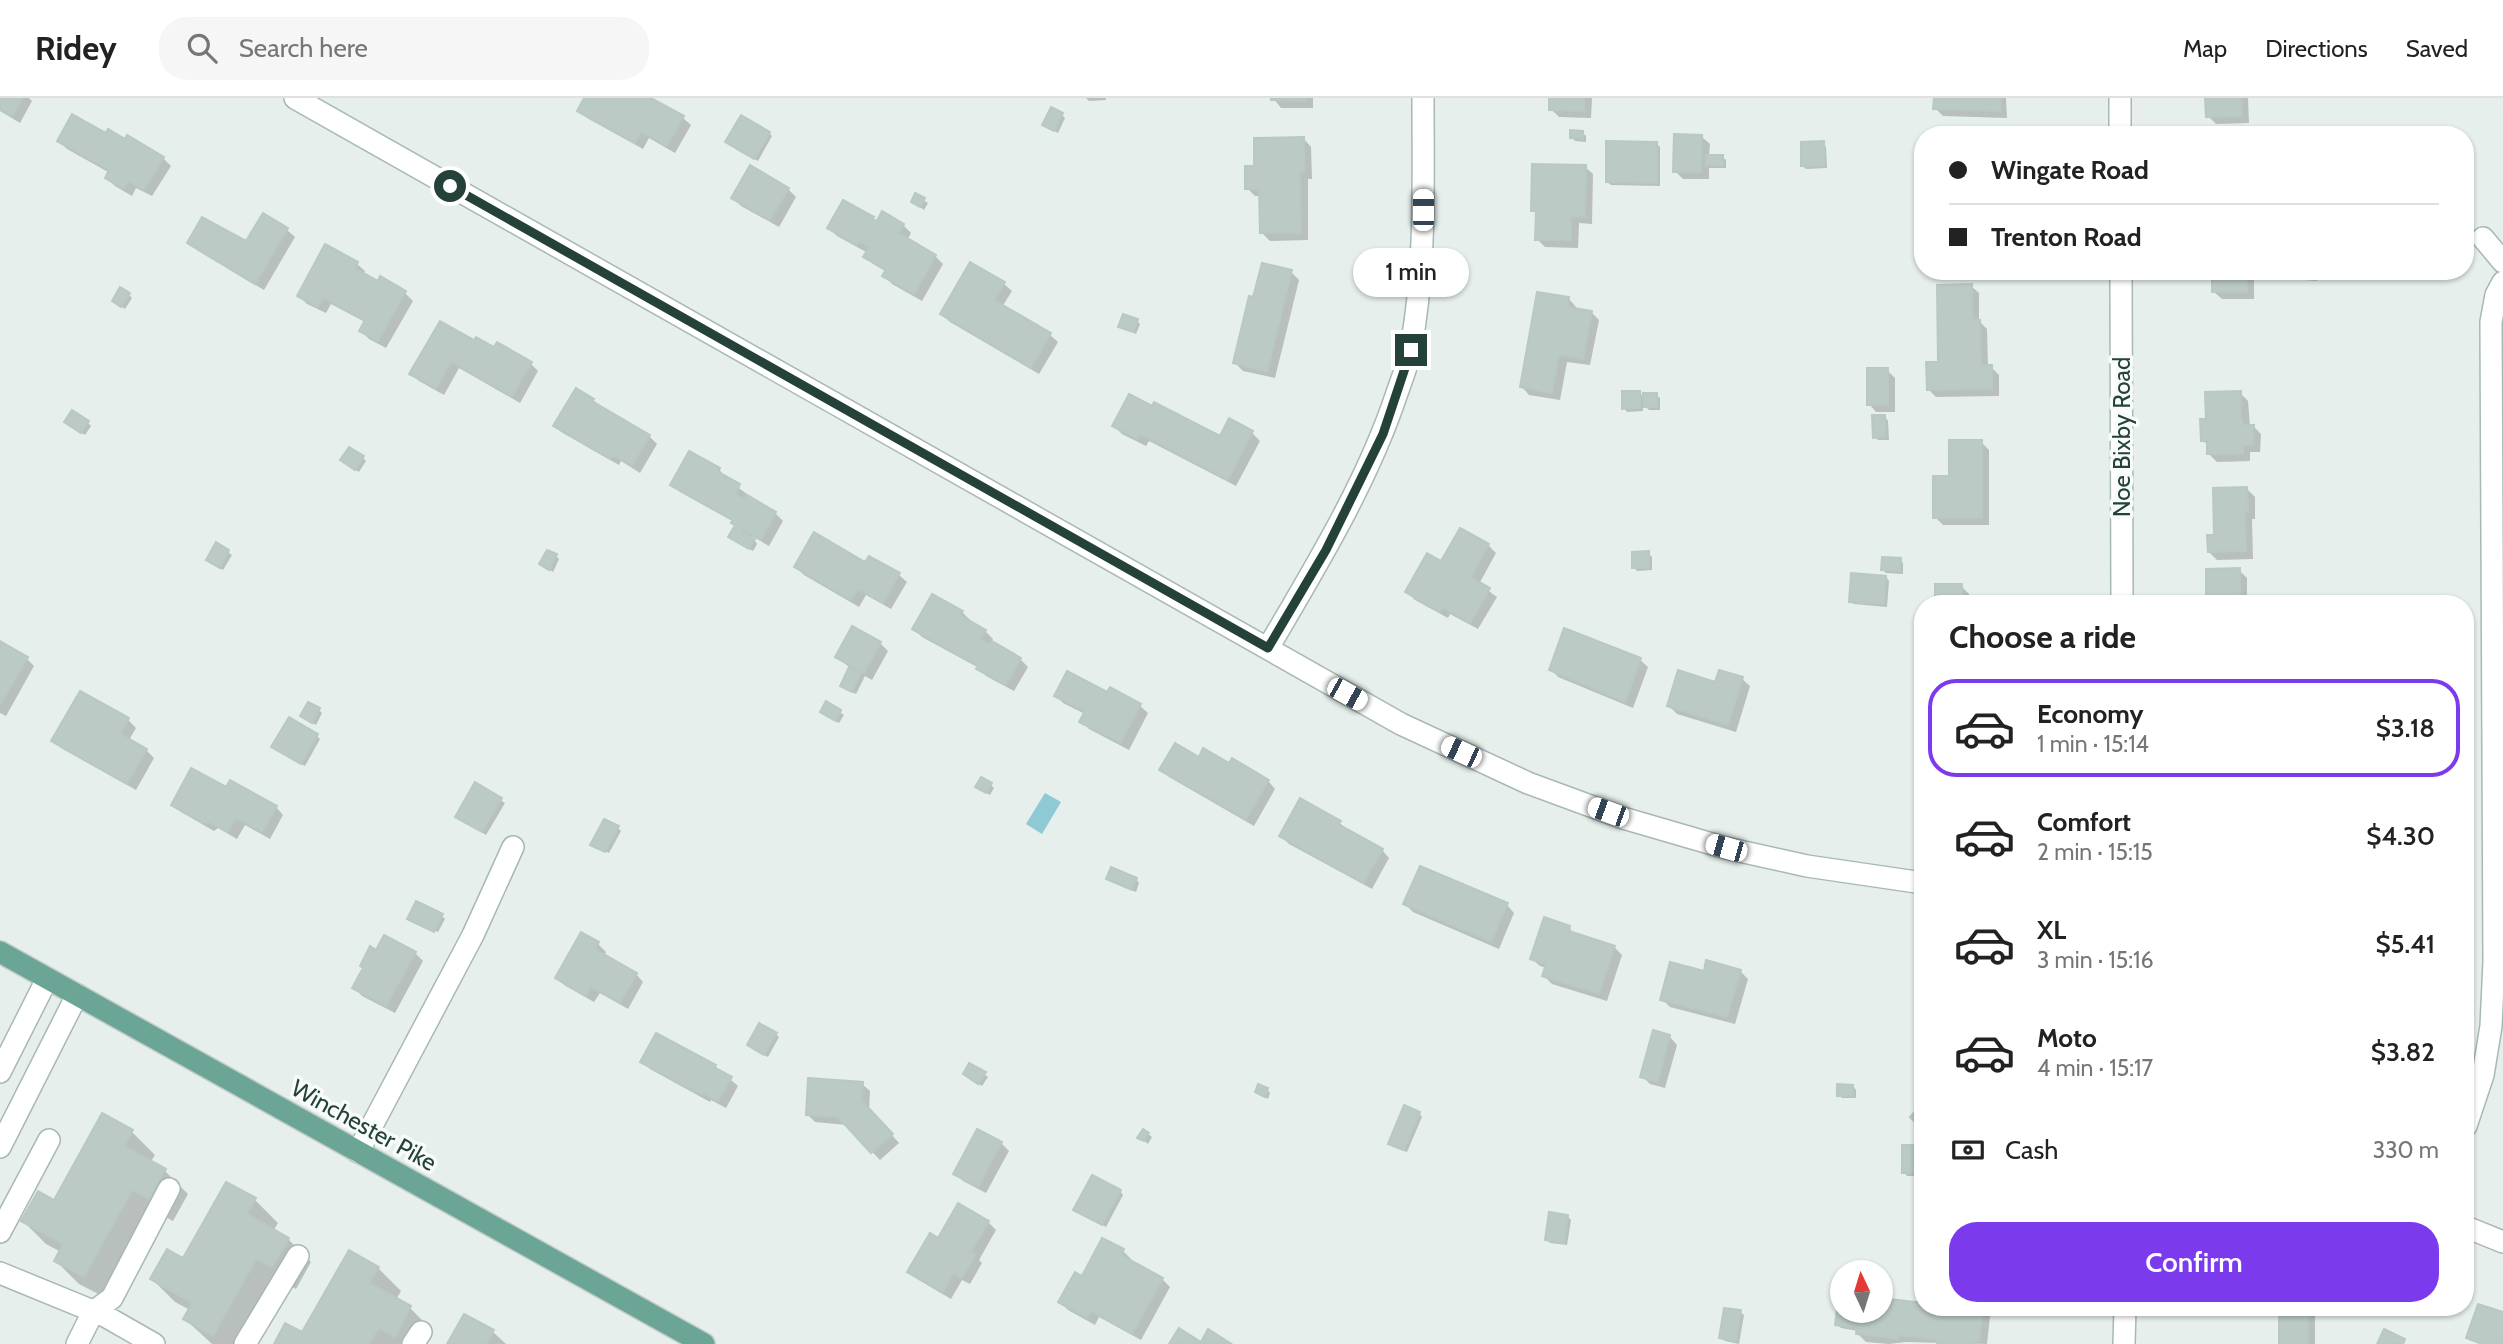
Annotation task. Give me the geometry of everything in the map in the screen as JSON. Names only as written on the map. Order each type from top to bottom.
[{"type":"main road","name":"Winchester Pike","points":[[0,953],[704,1344]]},
{"type":"street","points":[[295,98],[1401,724],[1528,783],[1623,818],[1740,851],[1807,866],[1914,882]]},
{"type":"street","points":[[1268,648],[1326,550],[1383,434],[1411,350],[1422,235],[1423,98]]},
{"type":"street","points":[[2120,98],[2120,126]]},
{"type":"street","points":[[2483,238],[2503,262]]},
{"type":"street","name":"Noe Bixby Road","points":[[2121,280],[2122,595]]},
{"type":"street","points":[[2474,1102],[2483,1075],[2491,1026],[2499,928],[2498,589],[2491,322],[2496,295],[2503,282]]},
{"type":"street","points":[[358,1152],[473,935],[513,847]]},
{"type":"street","points":[[0,1072],[47,979]]},
{"type":"street","points":[[0,1147],[77,995]]},
{"type":"street","points":[[0,1232],[49,1140]]},
{"type":"street","points":[[77,1344],[93,1312],[112,1297],[169,1189]]},
{"type":"street","points":[[2474,1230],[2503,1241]]},
{"type":"street","points":[[245,1344],[298,1256]]},
{"type":"street","points":[[0,1273],[93,1312],[154,1344]]},
{"type":"street","points":[[2124,1344],[2125,1316]]},
{"type":"water","points":[[1045,793],[1061,802],[1042,834],[1026,824]]},
{"type":"building","points":[[0,98],[22,98],[12,116],[0,109]]},
{"type":"building","points":[[584,98],[651,98],[684,116],[667,146],[641,132],[635,143],[577,111]]},
{"type":"building","points":[[1306,98],[1306,101],[1271,100]]},
{"type":"building","points":[[1549,98],[1584,98],[1584,111],[1549,110]]},
{"type":"building","points":[[1934,98],[2001,98],[2000,111],[1933,109]]},
{"type":"building","points":[[2205,98],[2241,98],[2242,116],[2206,117]]},
{"type":"building","points":[[1051,107],[1063,113],[1054,131],[1042,125]]},
{"type":"building","points":[[72,114],[106,133],[108,129],[125,139],[127,135],[164,157],[144,190],[128,181],[124,189],[105,178],[109,170],[57,141]]},
{"type":"building","points":[[741,115],[770,132],[754,159],[725,142]]},
{"type":"building","points":[[1570,130],[1583,131],[1583,139],[1570,138]]},
{"type":"building","points":[[1674,134],[1702,135],[1701,172],[1673,172]]},
{"type":"building","points":[[1304,137],[1304,172],[1300,172],[1301,233],[1260,233],[1259,189],[1245,189],[1245,166],[1254,166],[1254,138]]},
{"type":"building","points":[[1606,141],[1657,142],[1657,183],[1606,182]]},
{"type":"building","points":[[1824,141],[1824,166],[1801,166],[1801,142]]},
{"type":"building","points":[[1706,155],[1723,155],[1723,166],[1706,165]]},
{"type":"building","points":[[1532,164],[1586,165],[1585,217],[1571,216],[1571,240],[1535,240],[1536,211],[1531,211]]},
{"type":"building","points":[[750,165],[789,188],[770,220],[731,198]]},
{"type":"building","points":[[915,193],[925,198],[920,207],[911,202]]},
{"type":"building","points":[[843,200],[877,221],[882,211],[904,224],[899,233],[936,255],[914,294],[882,276],[886,269],[863,257],[869,247],[859,242],[857,245],[827,228]]},
{"type":"building","points":[[263,213],[288,228],[255,284],[187,243],[202,217],[246,241]]},
{"type":"building","points":[[325,244],[358,262],[355,268],[378,281],[380,276],[406,291],[378,341],[359,331],[365,320],[323,298],[318,307],[297,296]]},
{"type":"building","points":[[970,262],[1005,282],[994,300],[1051,333],[1031,368],[940,314]]},
{"type":"building","points":[[1262,263],[1292,270],[1267,372],[1233,363],[1249,296],[1253,297]]},
{"type":"building","points":[[2212,280],[2247,280],[2247,292],[2212,292]]},
{"type":"building","points":[[1972,284],[1972,320],[1980,320],[1981,365],[1992,365],[1992,389],[1927,390],[1926,362],[1938,362],[1937,285]]},
{"type":"building","points":[[120,287],[130,293],[121,307],[112,301]]},
{"type":"building","points":[[1537,292],[1569,297],[1568,307],[1592,311],[1583,359],[1559,355],[1552,393],[1520,387]]},
{"type":"building","points":[[1123,314],[1138,319],[1133,332],[1118,327]]},
{"type":"building","points":[[440,321],[474,340],[476,337],[494,347],[497,342],[532,362],[512,396],[451,362],[436,388],[409,374]]},
{"type":"building","points":[[1867,368],[1888,368],[1888,405],[1867,405]]},
{"type":"building","points":[[576,388],[594,399],[592,401],[650,435],[632,466],[613,455],[610,459],[553,426]]},
{"type":"building","points":[[1622,391],[1640,391],[1640,408],[1622,409]]},
{"type":"building","points":[[2241,391],[2241,417],[2243,425],[2254,425],[2253,445],[2243,445],[2243,454],[2207,454],[2207,441],[2201,441],[2200,419],[2206,419],[2205,392]]},
{"type":"building","points":[[1643,393],[1657,393],[1657,407],[1644,407]]},
{"type":"building","points":[[1129,394],[1152,406],[1154,402],[1220,436],[1229,418],[1253,431],[1228,480],[1140,434],[1138,439],[1112,426]]},
{"type":"building","points":[[72,410],[89,421],[81,433],[64,422]]},
{"type":"building","points":[[1872,415],[1885,415],[1886,437],[1873,438]]},
{"type":"building","points":[[1949,440],[1982,440],[1982,518],[1933,518],[1933,476],[1949,476]]},
{"type":"building","points":[[349,447],[364,456],[355,470],[340,460]]},
{"type":"building","points":[[689,451],[720,468],[718,472],[740,484],[736,494],[745,499],[747,495],[776,512],[761,540],[731,523],[733,520],[670,485]]},
{"type":"building","points":[[2247,487],[2246,551],[2208,552],[2207,535],[2214,535],[2213,488]]},
{"type":"building","points":[[734,527],[755,539],[749,549],[728,537]]},
{"type":"building","points":[[1460,528],[1489,544],[1471,577],[1490,588],[1470,623],[1442,607],[1440,612],[1405,592],[1427,553],[1441,561]]},
{"type":"building","points":[[814,532],[865,562],[869,556],[900,573],[883,603],[858,589],[851,600],[794,567]]},
{"type":"building","points":[[216,542],[229,550],[220,568],[206,560]]},
{"type":"building","points":[[547,550],[557,554],[549,570],[539,564]]},
{"type":"building","points":[[1649,551],[1649,568],[1632,568],[1632,552]]},
{"type":"building","points":[[1882,557],[1901,558],[1900,571],[1881,570]]},
{"type":"building","points":[[2240,568],[2240,595],[2206,595],[2206,569]]},
{"type":"building","points":[[1851,573],[1886,576],[1884,604],[1849,602]]},
{"type":"building","points":[[1935,584],[1962,584],[1962,595],[1935,595]]},
{"type":"building","points":[[932,594],[963,611],[960,615],[986,630],[980,640],[990,644],[992,641],[1021,658],[1006,685],[912,629]]},
{"type":"building","points":[[852,626],[881,642],[864,673],[835,657]]},
{"type":"building","points":[[1564,628],[1641,658],[1625,702],[1549,670]]},
{"type":"building","points":[[0,641],[28,657],[0,705]]},
{"type":"building","points":[[849,667],[861,673],[852,692],[840,686]]},
{"type":"building","points":[[1678,670],[1715,682],[1719,670],[1743,677],[1728,725],[1667,706]]},
{"type":"building","points":[[1067,671],[1107,692],[1110,687],[1141,704],[1121,743],[1079,722],[1085,711],[1054,696]]},
{"type":"building","points":[[80,691],[129,718],[121,734],[147,749],[127,784],[51,741]]},
{"type":"building","points":[[826,701],[841,710],[836,721],[820,712]]},
{"type":"building","points":[[308,702],[320,708],[312,723],[300,716]]},
{"type":"building","points":[[289,717],[318,734],[301,764],[271,747]]},
{"type":"building","points":[[1175,743],[1199,757],[1203,748],[1229,763],[1232,758],[1269,780],[1246,819],[1159,770]]},
{"type":"building","points":[[191,768],[226,787],[230,780],[277,806],[262,832],[236,818],[228,832],[209,822],[205,824],[171,805]]},
{"type":"building","points":[[981,777],[992,783],[986,793],[975,787]]},
{"type":"building","points":[[475,782],[502,798],[482,832],[455,817]]},
{"type":"building","points":[[1300,798],[1341,821],[1338,824],[1383,849],[1363,883],[1279,836]]},
{"type":"building","points":[[604,819],[619,826],[605,852],[590,845]]},
{"type":"building","points":[[1420,866],[1508,903],[1491,942],[1403,904]]},
{"type":"building","points":[[1111,867],[1137,878],[1132,890],[1106,879]]},
{"type":"building","points":[[416,901],[443,914],[434,932],[407,919]]},
{"type":"building","points":[[1544,917],[1570,926],[1569,931],[1615,946],[1599,994],[1542,976],[1546,964],[1530,959]]},
{"type":"building","points":[[581,932],[599,942],[595,949],[637,973],[620,1003],[591,987],[586,996],[555,978]]},
{"type":"building","points":[[384,935],[416,952],[386,1006],[352,988],[363,968],[360,966],[370,946],[376,950]]},
{"type":"building","points":[[1706,960],[1741,970],[1727,1017],[1660,1000],[1670,962],[1704,971]]},
{"type":"building","points":[[759,1023],[777,1033],[764,1055],[747,1045]]},
{"type":"building","points":[[1653,1030],[1670,1035],[1658,1082],[1640,1077]]},
{"type":"building","points":[[656,1033],[716,1065],[714,1067],[732,1077],[718,1101],[640,1062]]},
{"type":"building","points":[[969,1063],[986,1072],[978,1084],[963,1074]]},
{"type":"building","points":[[808,1078],[863,1082],[862,1101],[893,1134],[871,1153],[838,1117],[806,1115]]},
{"type":"building","points":[[1258,1084],[1268,1088],[1265,1097],[1255,1092]]},
{"type":"building","points":[[1837,1084],[1853,1085],[1853,1096],[1837,1096]]},
{"type":"building","points":[[1404,1105],[1420,1112],[1404,1150],[1388,1144]]},
{"type":"building","points":[[102,1113],[133,1130],[124,1146],[166,1169],[149,1199],[132,1190],[84,1277],[54,1261],[63,1244],[21,1221],[38,1191],[54,1200]]},
{"type":"building","points":[[977,1129],[1002,1142],[978,1187],[953,1174]]},
{"type":"building","points":[[1143,1129],[1149,1133],[1144,1141],[1137,1138]]},
{"type":"building","points":[[1902,1145],[1914,1145],[1914,1173],[1902,1173]]},
{"type":"building","points":[[1092,1175],[1121,1190],[1102,1225],[1073,1210]]},
{"type":"building","points":[[226,1182],[256,1198],[247,1214],[289,1238],[272,1267],[256,1259],[213,1336],[183,1319],[192,1303],[150,1279],[167,1249],[183,1258]]},
{"type":"building","points":[[958,1203],[989,1221],[971,1252],[976,1254],[962,1278],[953,1273],[943,1292],[907,1272],[930,1233],[938,1238]]},
{"type":"building","points":[[1549,1212],[1568,1215],[1564,1243],[1545,1240]]},
{"type":"building","points":[[1102,1238],[1124,1249],[1121,1255],[1163,1278],[1132,1334],[1091,1311],[1087,1318],[1058,1302],[1075,1272],[1082,1276]]},
{"type":"building","points":[[349,1250],[379,1267],[369,1283],[411,1306],[395,1337],[379,1328],[369,1344],[274,1344],[285,1323],[302,1332]]},
{"type":"building","points":[[1894,1300],[1914,1302],[1914,1316],[1982,1316],[1979,1341],[1974,1341],[1974,1344],[1937,1344],[1937,1340],[1899,1335],[1898,1339],[1856,1334],[1857,1323],[1894,1323]]},
{"type":"building","points":[[2478,1304],[2503,1312],[2503,1344],[2482,1344],[2466,1338]]},
{"type":"building","points":[[1724,1308],[1741,1310],[1736,1341],[1719,1338]]},
{"type":"building","points":[[464,1314],[494,1330],[486,1344],[447,1344]]},
{"type":"building","points":[[2279,1316],[2308,1316],[2308,1344],[2279,1344]]},
{"type":"building","points":[[1835,1323],[1858,1323],[1857,1328]]},
{"type":"building","points":[[1179,1328],[1201,1342],[1208,1329],[1230,1343],[1169,1344]]},
{"type":"building","points":[[2384,1329],[2405,1339],[2403,1344],[2377,1344]]},
{"type":"route","points":[[450,186],[1268,648],[1326,550],[1383,434],[1411,350]]}]
